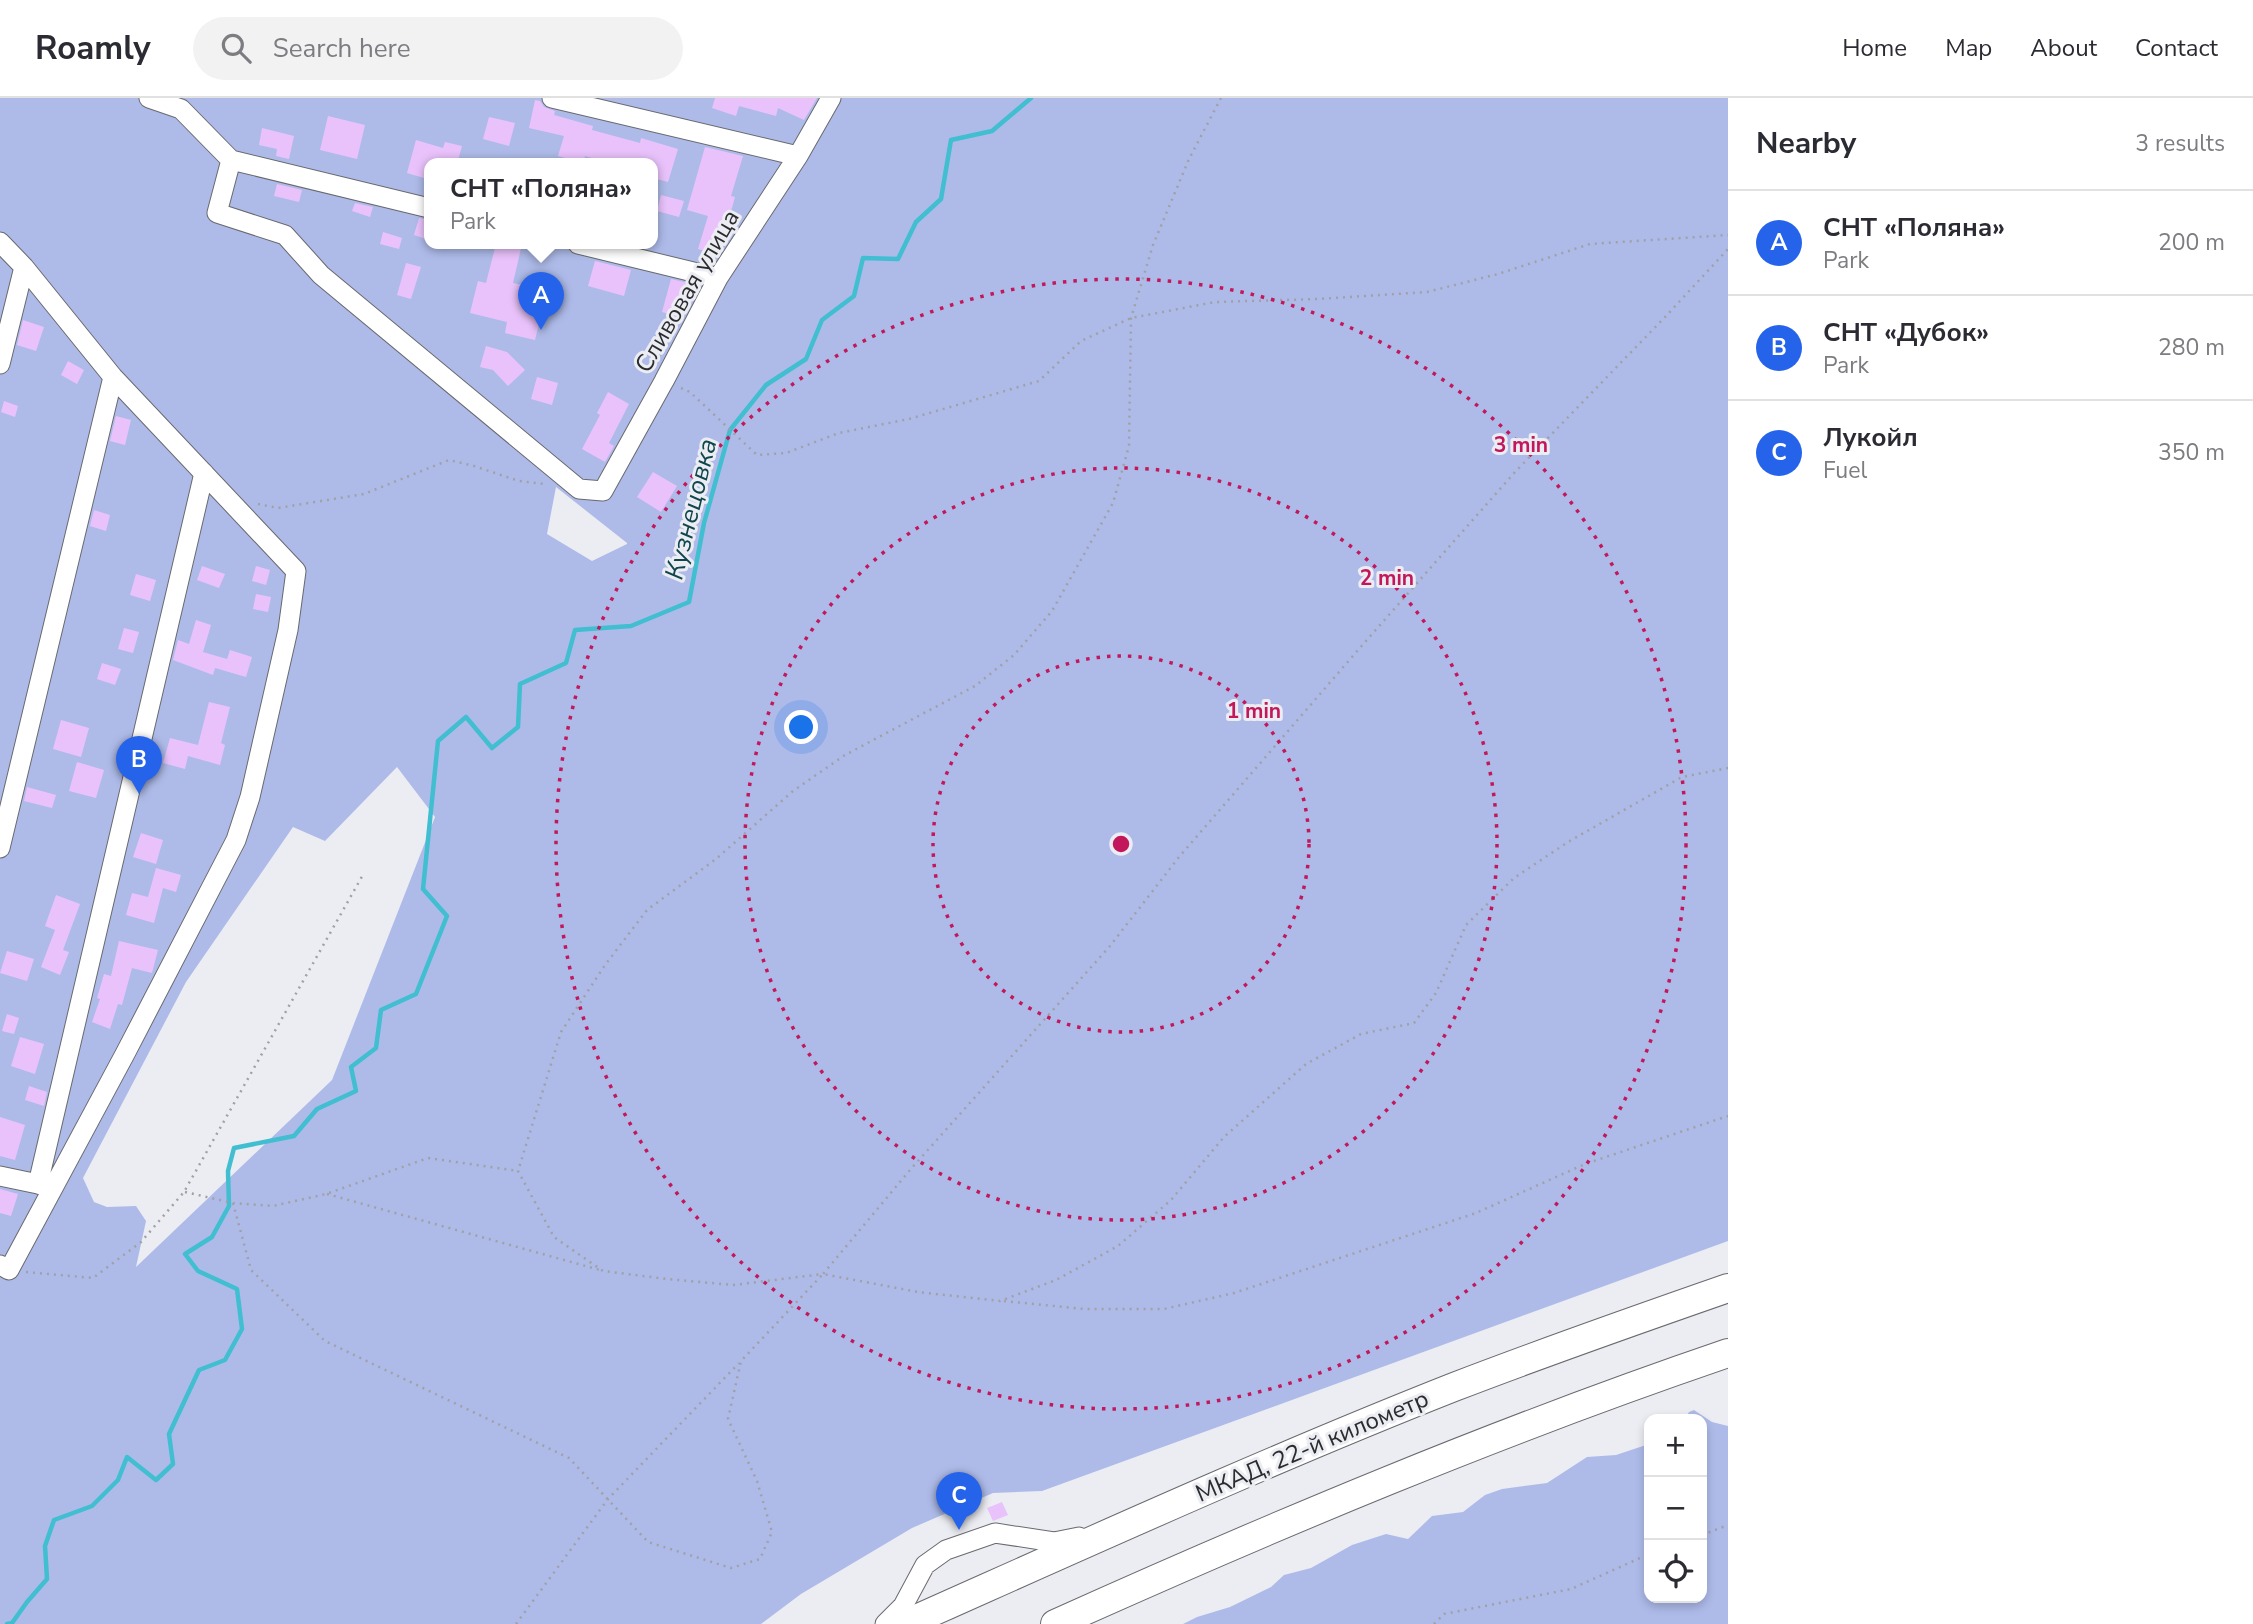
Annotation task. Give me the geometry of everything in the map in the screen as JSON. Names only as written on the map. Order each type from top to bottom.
[{"type":"highway","name":"МКАД, 22-й километр","points":[[905,1624],[1245,1473],[1454,1388],[1620,1325],[1728,1288]]},
{"type":"highway","points":[[1055,1624],[1269,1530],[1476,1444],[1728,1353]]},
{"type":"lane","points":[[149,98],[181,109],[231,160],[424,207]]},
{"type":"lane","points":[[552,98],[798,156]]},
{"type":"lane","name":"Сливовая улица","points":[[579,489],[603,491],[718,278],[798,156],[831,98]]},
{"type":"lane","points":[[231,160],[217,213],[285,235],[321,275],[579,489]]},
{"type":"lane","points":[[0,242],[24,267],[113,377],[296,571],[289,630],[250,797],[236,841],[46,1186],[5,1267]]},
{"type":"lane","points":[[599,249],[718,278]]},
{"type":"lane","points":[[0,365],[24,267]]},
{"type":"lane","points":[[0,848],[113,377]]},
{"type":"lane","points":[[46,1186],[204,473]]},
{"type":"lane","points":[[0,1176],[46,1186]]},
{"type":"lane","points":[[885,1624],[903,1606],[925,1565],[946,1550],[995,1534],[1054,1542],[1115,1531]]},
{"type":"path","points":[[603,1271],[554,1237],[518,1171],[561,1032],[605,965],[647,910],[716,859],[793,792],[845,755],[975,686],[1014,655],[1052,611],[1113,503],[1129,446],[1131,318],[1153,245],[1189,159],[1221,98]]},
{"type":"path","points":[[664,381],[690,392],[757,455],[786,453],[839,433],[909,419],[1039,381],[1081,341],[1131,318],[1215,302],[1427,292],[1498,274],[1590,244],[1728,235]]},
{"type":"path","points":[[516,1624],[608,1499],[823,1274],[910,1170],[1110,946],[1179,857],[1488,502],[1728,249]]},
{"type":"path","points":[[253,503],[278,508],[364,494],[449,460],[519,481],[579,489]]},
{"type":"path","points":[[1000,1301],[1056,1280],[1118,1246],[1171,1200],[1224,1137],[1306,1064],[1362,1034],[1415,1023],[1436,993],[1466,925],[1514,878],[1568,842],[1682,777],[1728,768]]},
{"type":"path","points":[[5,1267],[93,1278],[141,1242],[184,1192],[364,873]]},
{"type":"path","points":[[326,1194],[603,1271],[733,1285],[823,1274],[918,1292],[1000,1301],[1084,1309],[1164,1310],[1234,1293],[1476,1213],[1585,1164],[1728,1116]]},
{"type":"path","points":[[184,1192],[233,1203],[273,1206],[326,1194],[428,1158],[518,1171]]},
{"type":"path","points":[[233,1203],[251,1270],[325,1341],[569,1458],[648,1542],[731,1568],[760,1559],[772,1532],[757,1481],[728,1419],[741,1361]]},
{"type":"path","points":[[1707,1533],[1728,1525]]},
{"type":"path","points":[[1434,1624],[1444,1614],[1571,1589],[1644,1556]]},
{"type":"shaded area","points":[[0,98],[1728,98],[1728,1241],[1042,1491],[993,1493],[912,1528],[801,1594],[761,1624],[0,1624]],"holes":[[[556,487],[627,543],[627,544],[592,561],[547,534]],[[397,767],[435,817],[332,1080],[136,1267],[146,1221],[136,1206],[107,1207],[94,1202],[83,1178],[186,982],[293,827],[325,841]]]},
{"type":"shaded area","points":[[1707,1419],[1728,1426],[1728,1624],[1183,1624],[1230,1607],[1271,1587],[1284,1575],[1311,1568],[1352,1545],[1386,1534],[1408,1539],[1432,1516],[1463,1512],[1485,1495],[1502,1489],[1547,1483],[1587,1457],[1616,1455],[1644,1446],[1644,1603],[1707,1603]]},
{"type":"building","points":[[715,98],[817,98],[804,120],[778,108],[776,116],[739,106],[736,116],[712,108]]},
{"type":"building","points":[[535,100],[555,111],[554,115],[593,126],[592,130],[640,143],[641,138],[678,149],[668,182],[658,179],[658,158],[565,158],[558,156],[564,136],[529,128]]},
{"type":"building","points":[[328,116],[365,125],[357,159],[320,150]]},
{"type":"building","points":[[489,117],[515,123],[509,146],[483,139]]},
{"type":"building","points":[[262,128],[294,136],[289,159],[276,156],[277,149],[259,145]]},
{"type":"building","points":[[416,140],[443,148],[445,142],[462,146],[459,158],[424,158],[424,178],[407,173]]},
{"type":"building","points":[[705,147],[743,156],[731,196],[735,197],[719,255],[698,249],[708,216],[687,210]]},
{"type":"building","points":[[277,184],[302,190],[299,202],[274,196]]},
{"type":"building","points":[[661,195],[684,201],[679,217],[658,211]]},
{"type":"building","points":[[355,203],[373,207],[370,217],[352,211]]},
{"type":"building","points":[[419,218],[424,219],[424,238],[414,235]]},
{"type":"building","points":[[383,232],[402,238],[399,249],[380,244]]},
{"type":"building","points":[[495,249],[521,249],[513,283],[547,291],[535,340],[505,333],[507,322],[470,313],[478,281],[486,283]]},
{"type":"building","points":[[595,261],[631,270],[624,296],[588,286]]},
{"type":"building","points":[[406,263],[421,267],[411,299],[397,295]]},
{"type":"building","points":[[671,279],[697,285],[683,318],[662,312]]},
{"type":"building","points":[[23,320],[44,327],[36,351],[17,345]]},
{"type":"building","points":[[486,346],[507,352],[525,370],[508,386],[493,370],[480,367]]},
{"type":"building","points":[[68,361],[84,370],[77,384],[61,375]]},
{"type":"building","points":[[537,377],[558,383],[552,405],[531,399]]},
{"type":"building","points":[[608,392],[629,404],[609,443],[614,446],[605,462],[582,449],[600,415],[597,413]]},
{"type":"building","points":[[4,401],[18,406],[15,417],[1,412]]},
{"type":"building","points":[[116,416],[131,420],[125,445],[110,441]]},
{"type":"building","points":[[653,472],[677,486],[661,512],[637,497]]},
{"type":"building","points":[[94,510],[110,515],[106,531],[90,526]]},
{"type":"building","points":[[202,566],[225,574],[219,588],[197,580]]},
{"type":"building","points":[[256,566],[270,570],[266,585],[252,581]]},
{"type":"building","points":[[136,574],[156,580],[150,601],[130,595]]},
{"type":"building","points":[[256,594],[271,597],[268,612],[253,609]]},
{"type":"building","points":[[196,620],[211,625],[203,652],[227,659],[230,650],[252,657],[246,677],[215,668],[213,675],[173,660],[178,640],[189,644]]},
{"type":"building","points":[[124,628],[139,632],[133,653],[118,649]]},
{"type":"building","points":[[102,663],[121,669],[115,685],[97,679]]},
{"type":"building","points":[[209,702],[230,707],[221,743],[225,745],[220,765],[188,756],[185,769],[163,763],[170,738],[198,745]]},
{"type":"building","points":[[61,720],[89,728],[81,757],[53,749]]},
{"type":"building","points":[[77,762],[104,770],[96,798],[69,791]]},
{"type":"building","points":[[27,787],[56,795],[52,808],[24,801]]},
{"type":"building","points":[[141,833],[163,840],[156,864],[133,857]]},
{"type":"building","points":[[156,868],[181,875],[176,892],[163,888],[154,923],[126,915],[132,893],[148,897]]},
{"type":"building","points":[[56,895],[80,904],[63,950],[69,952],[60,975],[41,967],[55,930],[45,926]]},
{"type":"building","points":[[119,941],[158,950],[152,973],[132,968],[122,1005],[118,1004],[110,1029],[92,1022],[100,999],[97,998],[104,974],[111,976]]},
{"type":"building","points":[[7,951],[34,959],[27,981],[0,973]]},
{"type":"building","points":[[7,1014],[19,1018],[14,1034],[2,1031]]},
{"type":"building","points":[[20,1037],[44,1044],[35,1074],[11,1066]]},
{"type":"building","points":[[29,1086],[47,1092],[44,1106],[25,1100]]},
{"type":"building","points":[[0,1117],[25,1125],[15,1160],[0,1156]]},
{"type":"building","points":[[0,1189],[18,1194],[11,1216],[0,1213]]},
{"type":"building","points":[[1002,1502],[1008,1515],[993,1521],[987,1508]]},
{"type":"waterway","name":"Кузнецовка","points":[[7,1624],[12,1623],[47,1579],[45,1546],[54,1520],[92,1506],[118,1480],[127,1457],[156,1480],[173,1464],[169,1434],[199,1370],[225,1360],[242,1329],[237,1289],[198,1271],[185,1254],[212,1237],[229,1206],[228,1171],[234,1148],[294,1136],[317,1109],[356,1091],[351,1067],[376,1048],[381,1010],[416,994],[447,916],[423,889],[438,741],[466,717],[492,748],[518,727],[520,684],[566,663],[575,630],[631,626],[689,602],[704,523],[730,430],[766,385],[806,359],[822,320],[854,296],[863,258],[898,259],[916,222],[941,199],[951,140],[992,131],[1031,98]]},
{"type":"place","name":"СНТ «Поляна»","points":[[541,330]]},
{"type":"place","name":"СНТ «Дубок»","points":[[139,794]]},
{"type":"place","name":"Лукойл","points":[[959,1530]]}]
